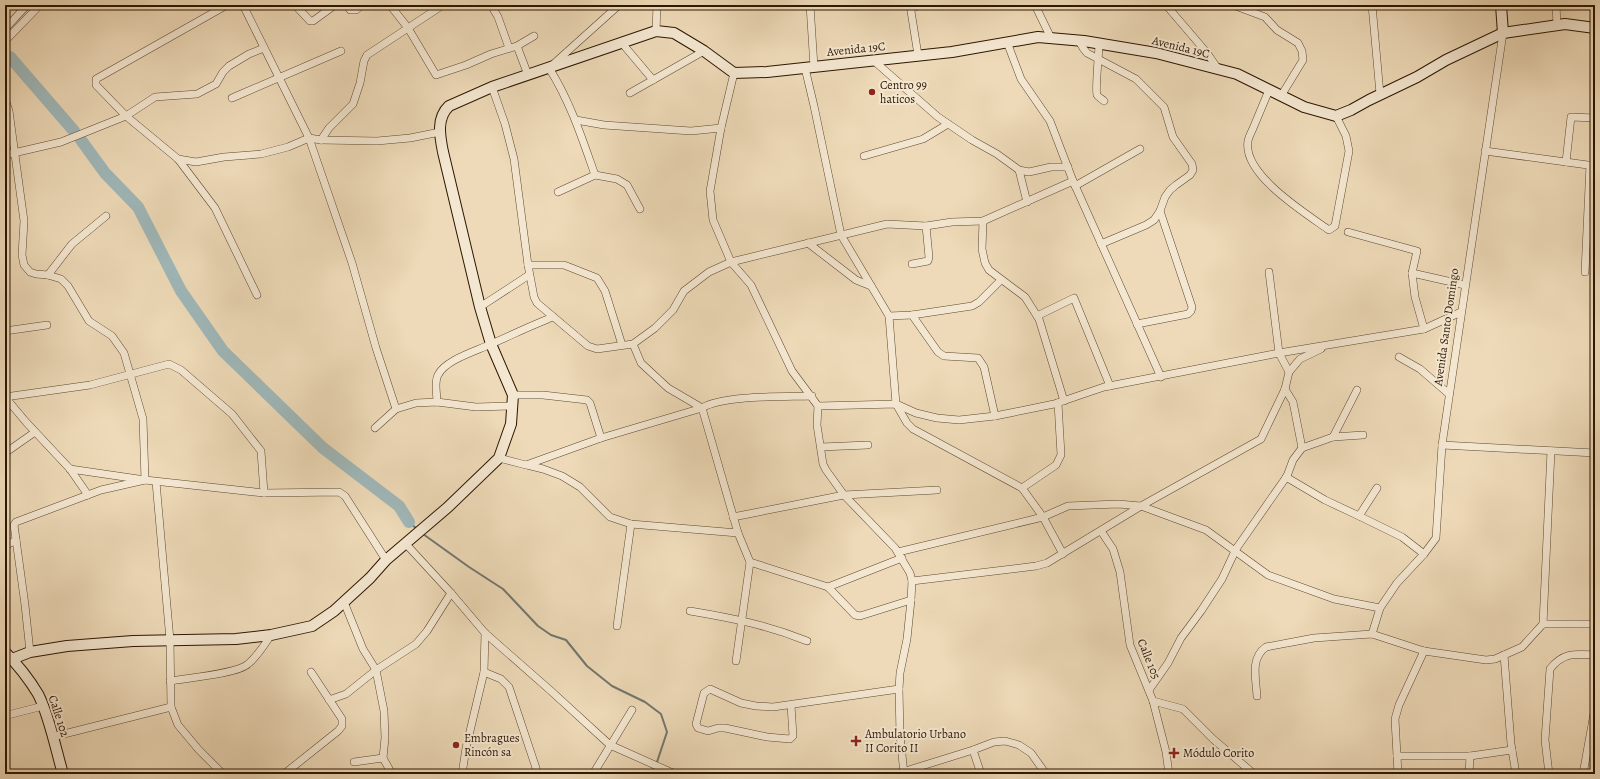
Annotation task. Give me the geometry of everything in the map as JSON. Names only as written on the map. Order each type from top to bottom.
[{"type":"street","points":[[5,28],[27,5]]},
{"type":"street","points":[[5,41],[40,5]]},
{"type":"street","points":[[227,5],[96,79],[96,85],[126,116],[178,159],[215,208],[257,295]]},
{"type":"street","points":[[243,5],[308,138],[352,263],[376,348],[396,409]]},
{"type":"street","points":[[295,5],[310,21],[313,21],[335,5]]},
{"type":"street","points":[[347,5],[350,10],[356,10],[362,5]]},
{"type":"street","points":[[390,5],[408,28],[436,75],[466,65],[491,54],[517,46],[534,36]]},
{"type":"street","points":[[322,140],[329,128],[353,104],[360,83],[364,61],[367,55],[443,5]]},
{"type":"street","points":[[491,5],[498,17],[509,48]]},
{"type":"street","points":[[550,68],[619,5]]},
{"type":"street","points":[[656,31],[657,5]]},
{"type":"street","points":[[810,5],[809,67],[814,106],[841,235],[889,316],[896,404],[913,429],[1022,488],[1042,517],[1063,554]]},
{"type":"street","points":[[918,55],[910,6],[922,5]]},
{"type":"street","points":[[1035,5],[1052,38]]},
{"type":"street","points":[[1233,5],[1265,17],[1277,30],[1298,43],[1302,51],[1302,60],[1281,96]]},
{"type":"street","points":[[1372,5],[1380,94]]},
{"type":"street","name":"Avenida Santo Domingo","points":[[1372,634],[1380,608],[1397,583],[1424,554],[1436,538],[1442,445],[1503,33],[1501,5]]},
{"type":"street","points":[[1556,5],[1557,25]]},
{"type":"street","points":[[1171,7],[1218,69]]},
{"type":"street","points":[[1269,90],[1248,141],[1248,153],[1255,168],[1264,180],[1288,201],[1329,230],[1335,226],[1349,151],[1346,136],[1336,116],[1351,110],[1380,94],[1417,77],[1446,60],[1503,33],[1565,24],[1595,28]]},
{"type":"street","points":[[8,656],[67,646],[133,640],[236,639],[312,626],[334,612],[370,578],[386,560],[447,508],[500,458],[511,424],[513,400],[491,344],[480,307],[443,152],[440,132],[441,118],[444,110],[449,106],[492,87],[656,31],[674,34],[704,51],[734,73],[721,128],[710,192],[713,220],[731,262],[751,285],[792,371],[818,406],[818,425],[823,464],[826,470],[844,495],[900,555],[910,573],[912,581],[911,600],[907,639],[900,673],[899,689],[901,773],[994,742],[1005,741],[1019,745],[1030,753],[1046,774]]},
{"type":"street","name":"Avenida 19C","points":[[734,73],[767,72],[952,52],[1038,37],[1079,41],[1156,53],[1237,74],[1304,107],[1336,116]]},
{"type":"street","points":[[1079,41],[1087,53],[1136,79],[1164,108],[1173,136],[1192,164],[1193,170],[1190,175],[1170,190],[1161,204],[1160,211],[1154,220],[1146,225],[1101,244]]},
{"type":"street","points":[[621,42],[653,80]]},
{"type":"street","points":[[1007,42],[1021,78],[1050,122],[1074,183],[1161,376]]},
{"type":"street","points":[[1099,44],[1096,90],[1097,96],[1104,101]]},
{"type":"street","points":[[517,46],[528,75]]},
{"type":"street","points":[[5,155],[15,154],[62,142],[126,116],[155,97],[197,94],[216,84],[223,72],[229,66],[249,54],[264,48]]},
{"type":"street","points":[[232,98],[341,51]]},
{"type":"street","points":[[630,93],[704,51]]},
{"type":"street","points":[[873,60],[938,117],[972,140],[997,154],[1019,170],[1029,172],[1051,167],[1068,167]]},
{"type":"street","points":[[550,68],[560,85],[576,120],[595,175]]},
{"type":"street","points":[[492,87],[505,124],[514,159],[529,274],[534,297],[538,303],[553,317],[588,346],[597,349],[633,344],[660,324],[673,310],[684,291],[709,272],[731,262],[887,224],[926,226],[952,222],[983,221],[1074,183],[1140,149]]},
{"type":"street","points":[[5,99],[9,111],[24,221],[22,255],[24,266],[30,272],[61,279],[68,286],[89,321],[112,336],[124,353],[143,419],[145,480]]},
{"type":"street","points":[[1566,162],[1571,117],[1595,118]]},
{"type":"street","points":[[576,120],[604,125],[691,131],[721,128]]},
{"type":"street","points":[[864,156],[924,139],[948,124]]},
{"type":"street","points":[[178,159],[196,162],[224,157],[261,154],[288,147],[308,138],[322,140],[377,141],[410,138],[440,132]]},
{"type":"street","points":[[1486,151],[1592,165],[1585,272]]},
{"type":"street","points":[[1019,170],[1027,202]]},
{"type":"street","points":[[558,192],[595,175],[617,179],[627,185],[640,209]]},
{"type":"street","points":[[1137,324],[1188,314],[1192,307],[1160,211]]},
{"type":"street","points":[[48,275],[72,244],[106,216]]},
{"type":"street","points":[[983,221],[982,249],[985,263],[989,270],[1025,297],[1037,316],[1061,402],[1061,455],[1056,465],[1022,488]]},
{"type":"street","points":[[912,264],[928,261],[929,257],[926,226]]},
{"type":"street","points":[[1348,232],[1417,251],[1412,273],[1415,297],[1424,329]]},
{"type":"street","points":[[808,243],[856,280],[871,286]]},
{"type":"street","points":[[528,265],[564,265],[597,278],[605,291],[622,345]]},
{"type":"street","points":[[1269,272],[1279,354],[1289,372]]},
{"type":"street","points":[[1412,273],[1465,285]]},
{"type":"street","points":[[480,307],[529,274]]},
{"type":"street","points":[[889,316],[912,315],[972,306],[979,302],[1001,280]]},
{"type":"street","points":[[1037,316],[1074,298],[1110,386]]},
{"type":"street","points":[[818,406],[896,404],[916,413],[937,418],[959,420],[995,416],[1061,402],[1110,386],[1279,354],[1424,329],[1461,312]]},
{"type":"street","points":[[912,315],[938,352],[944,356],[978,358],[984,367],[995,416]]},
{"type":"street","points":[[437,402],[437,377],[438,373],[444,367],[463,355],[553,317]]},
{"type":"street","points":[[5,331],[47,326]]},
{"type":"street","points":[[633,344],[641,363],[668,388],[702,408],[733,517],[750,562],[736,661]]},
{"type":"street","points":[[912,581],[1036,566],[1047,563],[1063,554],[1141,506],[1260,439],[1285,389],[1289,372],[1300,359],[1329,345]]},
{"type":"street","points":[[1399,357],[1420,369],[1449,394]]},
{"type":"street","points":[[5,397],[90,385],[169,364],[181,370],[232,414],[261,451],[264,493]]},
{"type":"street","points":[[1285,389],[1293,402],[1302,448]]},
{"type":"street","points":[[1333,437],[1357,390]]},
{"type":"street","points":[[375,428],[396,409],[416,403],[437,402],[476,407],[543,395],[586,400],[590,404],[601,438]]},
{"type":"street","points":[[526,465],[601,438],[702,408],[710,404],[756,398],[812,396]]},
{"type":"street","points":[[5,397],[70,469],[88,495]]},
{"type":"street","points":[[5,453],[35,432]]},
{"type":"street","points":[[1150,690],[1168,664],[1181,638],[1222,579],[1234,552],[1286,477],[1294,460],[1302,448],[1333,437],[1363,435]]},
{"type":"street","points":[[821,447],[868,445]]},
{"type":"street","points":[[1442,445],[1595,453]]},
{"type":"street","points":[[1257,696],[1256,659],[1259,652],[1266,647],[1314,638],[1372,634],[1424,651],[1486,660],[1495,659],[1522,647],[1542,624],[1551,451]]},
{"type":"street","points":[[500,458],[543,469],[562,476],[580,487],[610,517],[631,524],[738,533]]},
{"type":"street","points":[[70,469],[156,482],[264,493],[339,492],[345,496],[386,560]]},
{"type":"street","points":[[1286,477],[1324,500],[1402,537],[1424,554]]},
{"type":"street","points":[[30,652],[14,525],[16,522],[88,495],[145,480]]},
{"type":"street","points":[[156,482],[170,640],[171,707],[178,725],[199,750],[223,774]]},
{"type":"street","points":[[1359,516],[1378,488]]},
{"type":"street","points":[[733,517],[844,495],[937,490]]},
{"type":"street","points":[[828,587],[900,555],[1042,517],[1068,506],[1118,504],[1141,506],[1206,530],[1234,552],[1268,575],[1334,599],[1380,608]]},
{"type":"street","points":[[617,626],[631,524]]},
{"type":"street","name":"Calle 105","points":[[1101,531],[1113,549],[1120,572],[1130,645],[1137,666],[1150,690],[1166,752],[1169,774]]},
{"type":"street","points":[[5,546],[16,540]]},
{"type":"street","points":[[405,543],[485,633],[610,745],[675,774]]},
{"type":"street","points":[[750,562],[828,587],[851,613],[855,615],[860,616],[911,600]]},
{"type":"street","points":[[330,700],[346,694],[376,670],[416,644],[427,632],[451,593]]},
{"type":"street","points":[[344,602],[363,649],[376,670],[384,710],[385,738],[382,758],[392,774]]},
{"type":"street","points":[[690,610],[742,620],[778,630],[806,641]]},
{"type":"street","points":[[1542,624],[1595,624]]},
{"type":"street","points":[[462,774],[466,748],[484,672],[485,633]]},
{"type":"street","points":[[170,681],[231,672],[247,665],[257,655],[271,634]]},
{"type":"street","points":[[1398,774],[1395,719],[1399,705],[1424,651]]},
{"type":"street","points":[[1549,774],[1545,740],[1550,669],[1557,660],[1566,656],[1576,654],[1595,655]]},
{"type":"street","points":[[1504,655],[1512,750],[1516,774]]},
{"type":"street","name":"Calle 102","points":[[8,656],[37,693],[43,706],[63,774]]},
{"type":"street","points":[[284,774],[338,731],[342,726],[342,719],[311,672]]},
{"type":"street","points":[[484,672],[501,679],[509,687],[538,774]]},
{"type":"street","points":[[791,705],[793,736],[790,740],[767,738],[722,728],[708,731],[698,728],[696,724],[704,693],[710,689],[748,705],[773,707],[899,689]]},
{"type":"street","points":[[1153,701],[1183,709],[1254,774]]},
{"type":"street","points":[[8,715],[43,706]]},
{"type":"street","points":[[52,737],[171,707]]},
{"type":"street","points":[[1595,708],[1593,734],[1583,773],[1595,774]]},
{"type":"street","points":[[593,774],[632,710]]},
{"type":"street","points":[[973,750],[981,774]]},
{"type":"street","points":[[1397,756],[1470,756],[1512,750]]},
{"type":"street","points":[[1469,774],[1470,756]]},
{"type":"street","points":[[354,762],[382,758]]},
{"type":"waterway","points":[[10,57],[74,131]]},
{"type":"waterway","points":[[81,140],[105,173],[138,207],[181,291],[223,351],[323,448],[399,506],[409,522]]},
{"type":"waterway","points":[[409,522],[418,530]]},
{"type":"waterway","points":[[423,534],[503,589],[538,626],[551,635],[566,640],[587,666],[612,686],[645,702],[661,714],[667,732],[657,762]]},
{"type":"waterway","points":[[651,774],[654,768]]},
{"type":"place","name":"Centro 99 haticos","points":[[872,92]]},
{"type":"place","name":"Ambulatorio Urbano II Corito II","points":[[856,741]]},
{"type":"place","name":"Embragues Rincón sa","points":[[456,745]]},
{"type":"place","name":"Módulo Corito","points":[[1174,753]]}]
